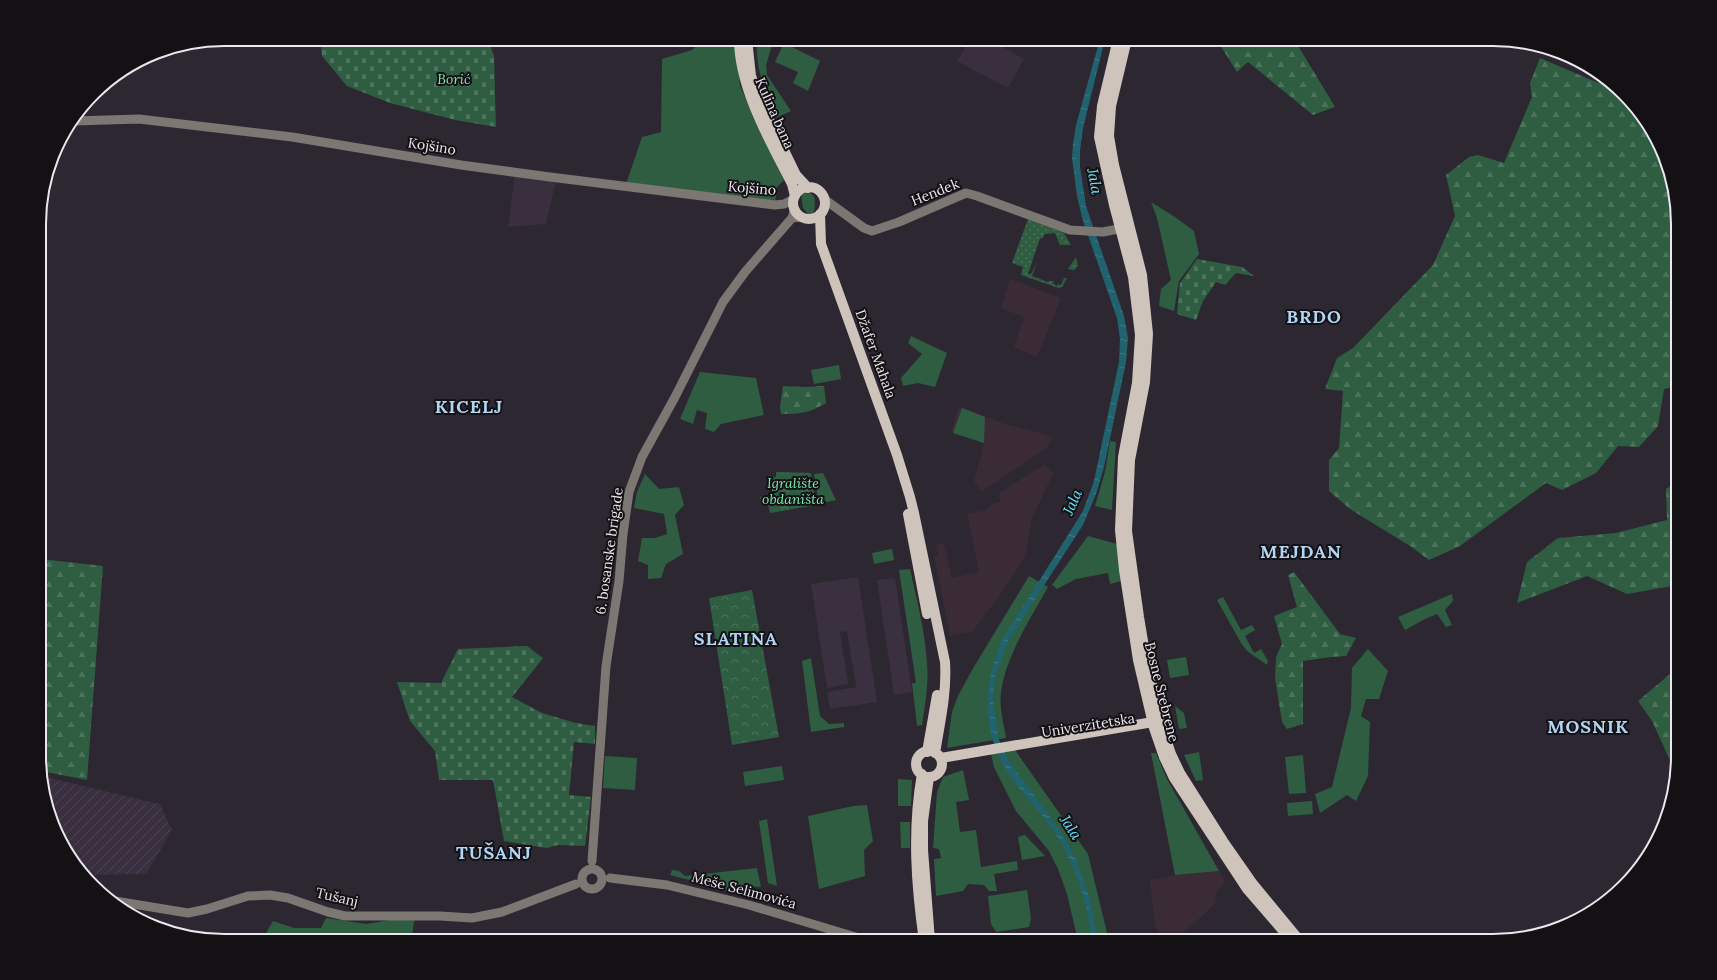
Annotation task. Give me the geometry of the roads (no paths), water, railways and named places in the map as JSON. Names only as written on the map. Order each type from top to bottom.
[{"type":"main road","name":"Kulina bana","points":[[743,46],[740,55],[743,78],[792,184],[797,209]]},
{"type":"main road","name":"Kulina bana","points":[[746,46],[751,76],[762,103],[796,175],[808,188]]},
{"type":"main road","points":[[1116,46],[1102,106],[1100,137],[1121,229]]},
{"type":"main road","points":[[1121,229],[1109,136],[1111,106],[1125,46]]},
{"type":"main road","points":[[808,188],[817,190],[824,199],[822,212],[815,218],[797,209],[799,191],[808,188]]},
{"type":"main road","name":"Džafer Mahala","points":[[797,209],[811,224],[820,237],[897,455],[904,481],[939,674],[936,709],[936,757]]},
{"type":"main road","name":"Džafer Mahala","points":[[820,237],[822,212]]},
{"type":"main road","name":"Bosne Srebrene","points":[[1121,229],[1142,275],[1148,334],[1145,382],[1126,458],[1127,531],[1146,659],[1158,725],[1168,766],[1186,798],[1250,893],[1286,934]]},
{"type":"main road","name":"Bosne Srebrene","points":[[1158,725],[1171,754],[1193,795],[1253,884],[1294,934]]},
{"type":"main road","name":"Univerzitetska","points":[[936,757],[1018,748],[1158,725]]},
{"type":"main road","points":[[925,776],[939,772],[936,757],[920,755],[917,762],[918,769],[925,776],[923,850],[929,934]]},
{"type":"main road","points":[[923,934],[915,850],[916,821],[925,776]]},
{"type":"street","points":[[733,46],[740,55]]},
{"type":"street","name":"Kojšino","points":[[79,121],[139,119],[292,138],[468,166],[774,205],[784,204],[797,209]]},
{"type":"street","name":"Hendek","points":[[833,206],[864,228],[872,231],[899,222],[966,193],[1079,231],[1103,232],[1121,229]]},
{"type":"street","points":[[822,212],[833,206],[824,199]]},
{"type":"street","name":"6. bosanske brigade","points":[[590,876],[606,666],[619,581],[623,534],[629,492],[642,457],[676,397],[723,302],[745,272],[797,209]]},
{"type":"street","name":"Tušanj","points":[[122,902],[188,912],[207,909],[248,896],[270,895],[288,898],[328,912],[345,916],[440,916],[472,918],[502,912],[590,876],[610,878]]},
{"type":"street","name":"Meše Selimovića","points":[[610,878],[667,885],[749,905],[846,934]]},
{"type":"water","points":[[1098,46],[1103,46],[1083,128],[1080,151],[1080,167],[1086,206],[1124,316],[1128,338],[1126,362],[1104,467],[1096,494],[1083,525],[1008,641],[995,677],[993,701],[999,740],[1010,763],[1059,829],[1076,859],[1091,903],[1096,934],[1091,934],[1080,885],[1062,845],[1043,816],[1017,785],[997,753],[992,737],[988,704],[992,671],[1002,640],[1083,511],[1094,481],[1119,362],[1120,339],[1117,318],[1083,221],[1077,196],[1072,158],[1076,125]]},
{"type":"district","name":"BRDO","points":[[1314,316]]},
{"type":"district","name":"KICELJ","points":[[469,406]]},
{"type":"district","name":"MEJDAN","points":[[1301,551]]},
{"type":"district","name":"SLATINA","points":[[736,638]]},
{"type":"district","name":"MOSNIK","points":[[1588,726]]},
{"type":"district","name":"TUŠANJ","points":[[494,852]]},
{"type":"park label","name":"Borić","points":[[454,79]]},
{"type":"park label","name":"Igralište obdaništa","points":[[793,492]]},
{"type":"water label","name":"Jala","points":[[1095,181]]},
{"type":"water label","name":"Jala","points":[[1072,502]]},
{"type":"water label","name":"Jala","points":[[1071,827]]}]
